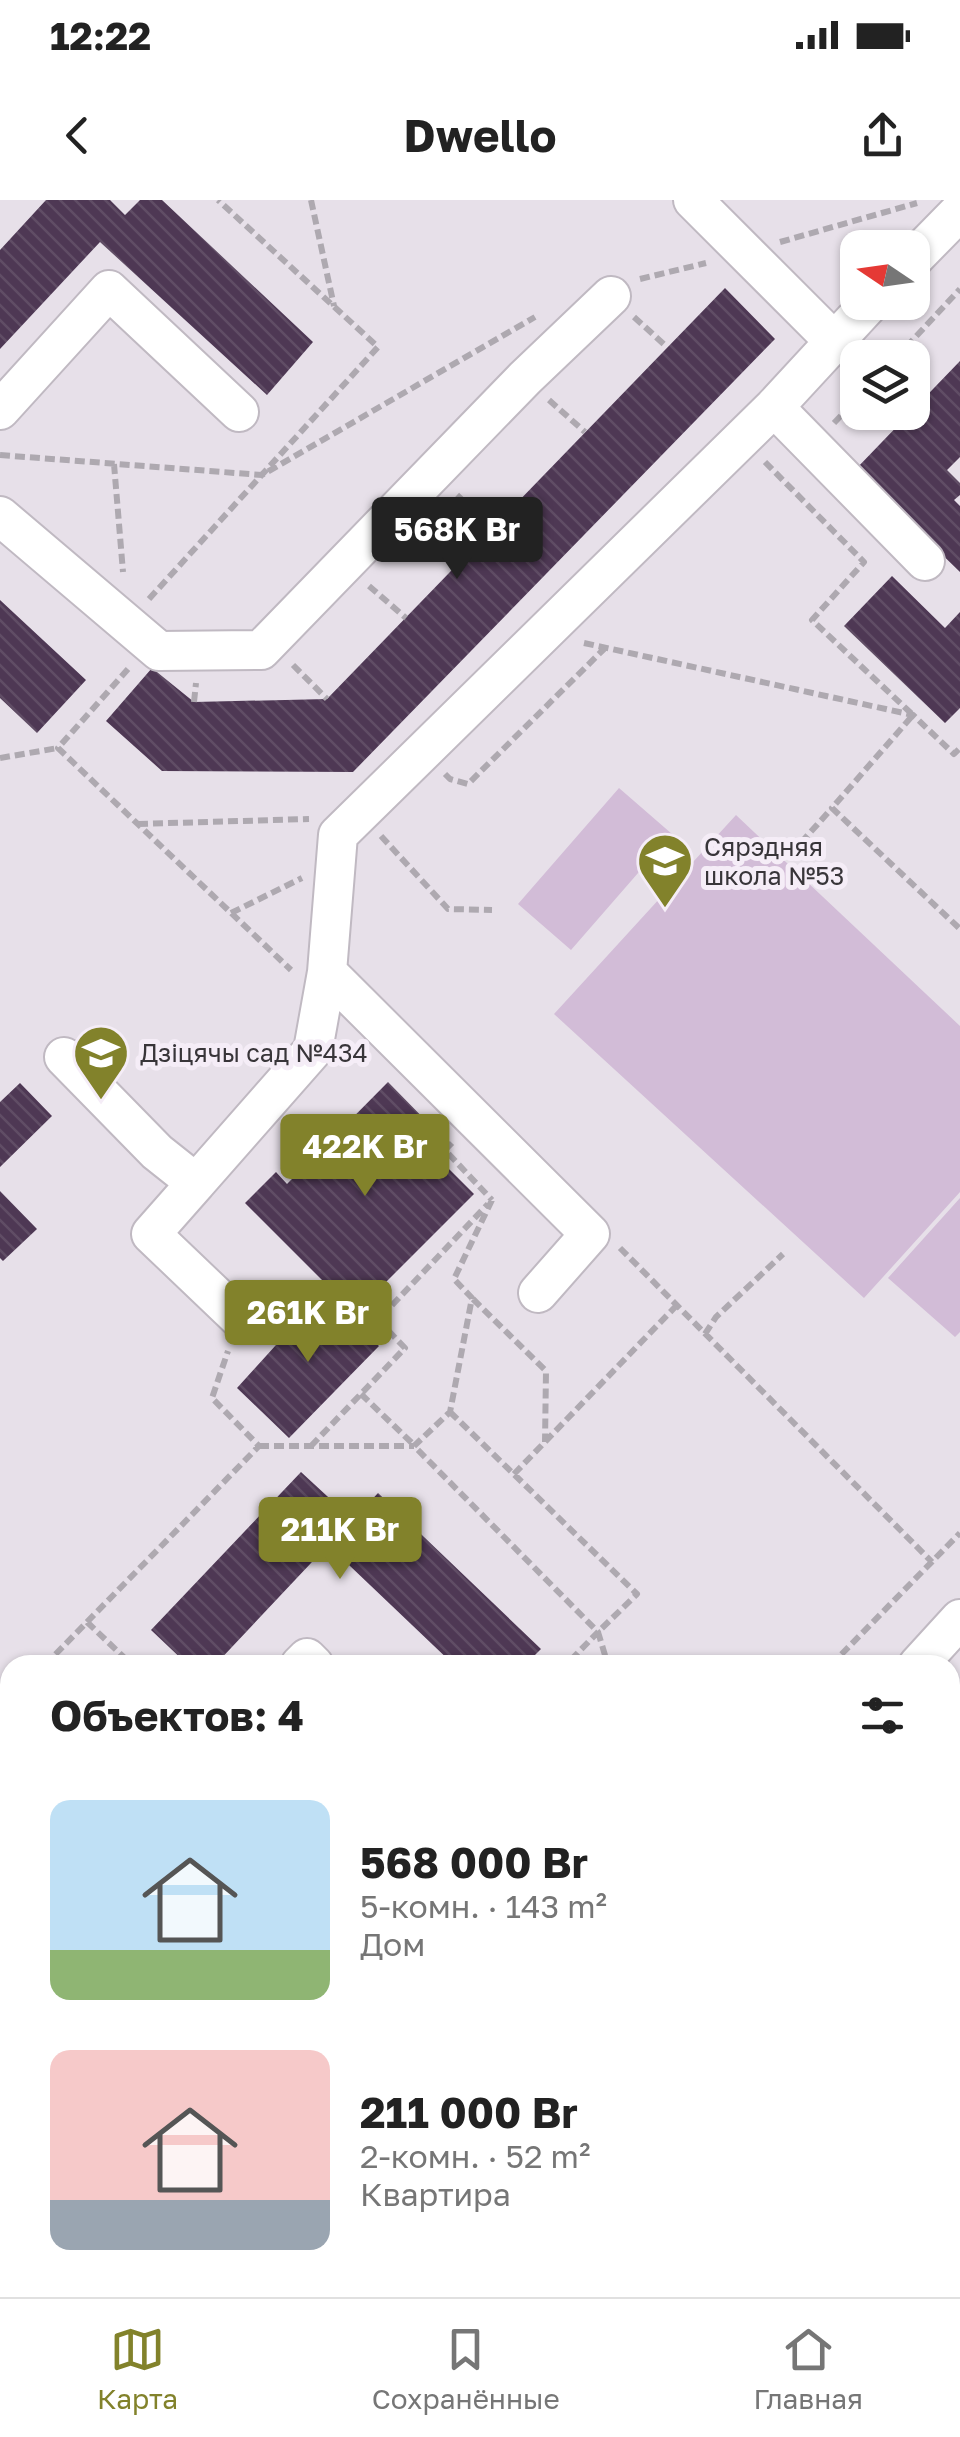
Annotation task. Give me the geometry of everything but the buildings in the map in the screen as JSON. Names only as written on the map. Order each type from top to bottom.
[{"type":"lane","points":[[693,200],[834,340]]},
{"type":"lane","points":[[930,244],[957,221]]},
{"type":"lane","points":[[0,410],[109,290],[238,412]]},
{"type":"lane","points":[[0,516],[159,652],[261,650],[525,378],[611,296]]},
{"type":"lane","points":[[240,1318],[151,1234],[312,1050],[324,986],[338,836],[779,412],[853,320]]},
{"type":"lane","points":[[779,412],[924,561]]},
{"type":"lane","points":[[324,986],[590,1234],[538,1293]]},
{"type":"lane","points":[[64,1057],[156,1152],[196,1183]]},
{"type":"lane","points":[[927,1655],[960,1619]]},
{"type":"path","points":[[311,200],[334,307]]},
{"type":"path","points":[[913,340],[960,289]]},
{"type":"path","points":[[525,378],[585,432]]},
{"type":"path","points":[[779,412],[752,451],[864,562],[812,620],[958,754]]},
{"type":"path","points":[[0,456],[262,475]]},
{"type":"path","points":[[0,758],[58,748],[138,659],[127,624],[114,464]]},
{"type":"path","points":[[434,472],[492,529]]},
{"type":"path","points":[[345,564],[406,618]]},
{"type":"path","points":[[572,632],[584,643],[913,714]]},
{"type":"path","points":[[270,641],[327,699]]},
{"type":"path","points":[[437,766],[450,780],[468,784],[605,648]]},
{"type":"path","points":[[791,854],[913,714]]},
{"type":"path","points":[[58,748],[231,913],[324,986]]},
{"type":"path","points":[[832,808],[960,928]]},
{"type":"path","points":[[138,824],[326,818]]},
{"type":"path","points":[[374,829],[448,910],[492,910]]},
{"type":"path","points":[[231,913],[302,878]]},
{"type":"path","points":[[456,1139],[445,1150],[492,1200]]},
{"type":"path","points":[[492,1200],[454,1279],[546,1371],[544,1443]]},
{"type":"path","points":[[311,1446],[405,1348],[378,1320],[492,1200]]},
{"type":"path","points":[[608,1235],[932,1562]]},
{"type":"path","points":[[706,1334],[716,1317],[783,1254]]},
{"type":"path","points":[[240,1318],[212,1398],[259,1446],[414,1446],[450,1412],[472,1298]]},
{"type":"path","points":[[514,1474],[677,1305]]},
{"type":"path","points":[[361,1394],[598,1632],[605,1655]]},
{"type":"path","points":[[450,1412],[637,1594],[576,1655]]},
{"type":"path","points":[[55,1655],[259,1446]]},
{"type":"path","points":[[840,1655],[960,1533]]},
{"type":"path","points":[[87,1622],[122,1655]]},
{"type":"shaded area","points":[[619,788],[672,834],[571,950],[518,904]]},
{"type":"shaded area","points":[[736,815],[960,1026],[960,1192],[864,1298],[554,1014]]},
{"type":"shaded area","points":[[960,1198],[960,1332],[955,1337],[888,1278]]},
{"type":"place","name":"Сярэдняя школа №53","points":[[665,910]]},
{"type":"place","name":"Дзіцячы сад №434","points":[[101,1102]]}]
